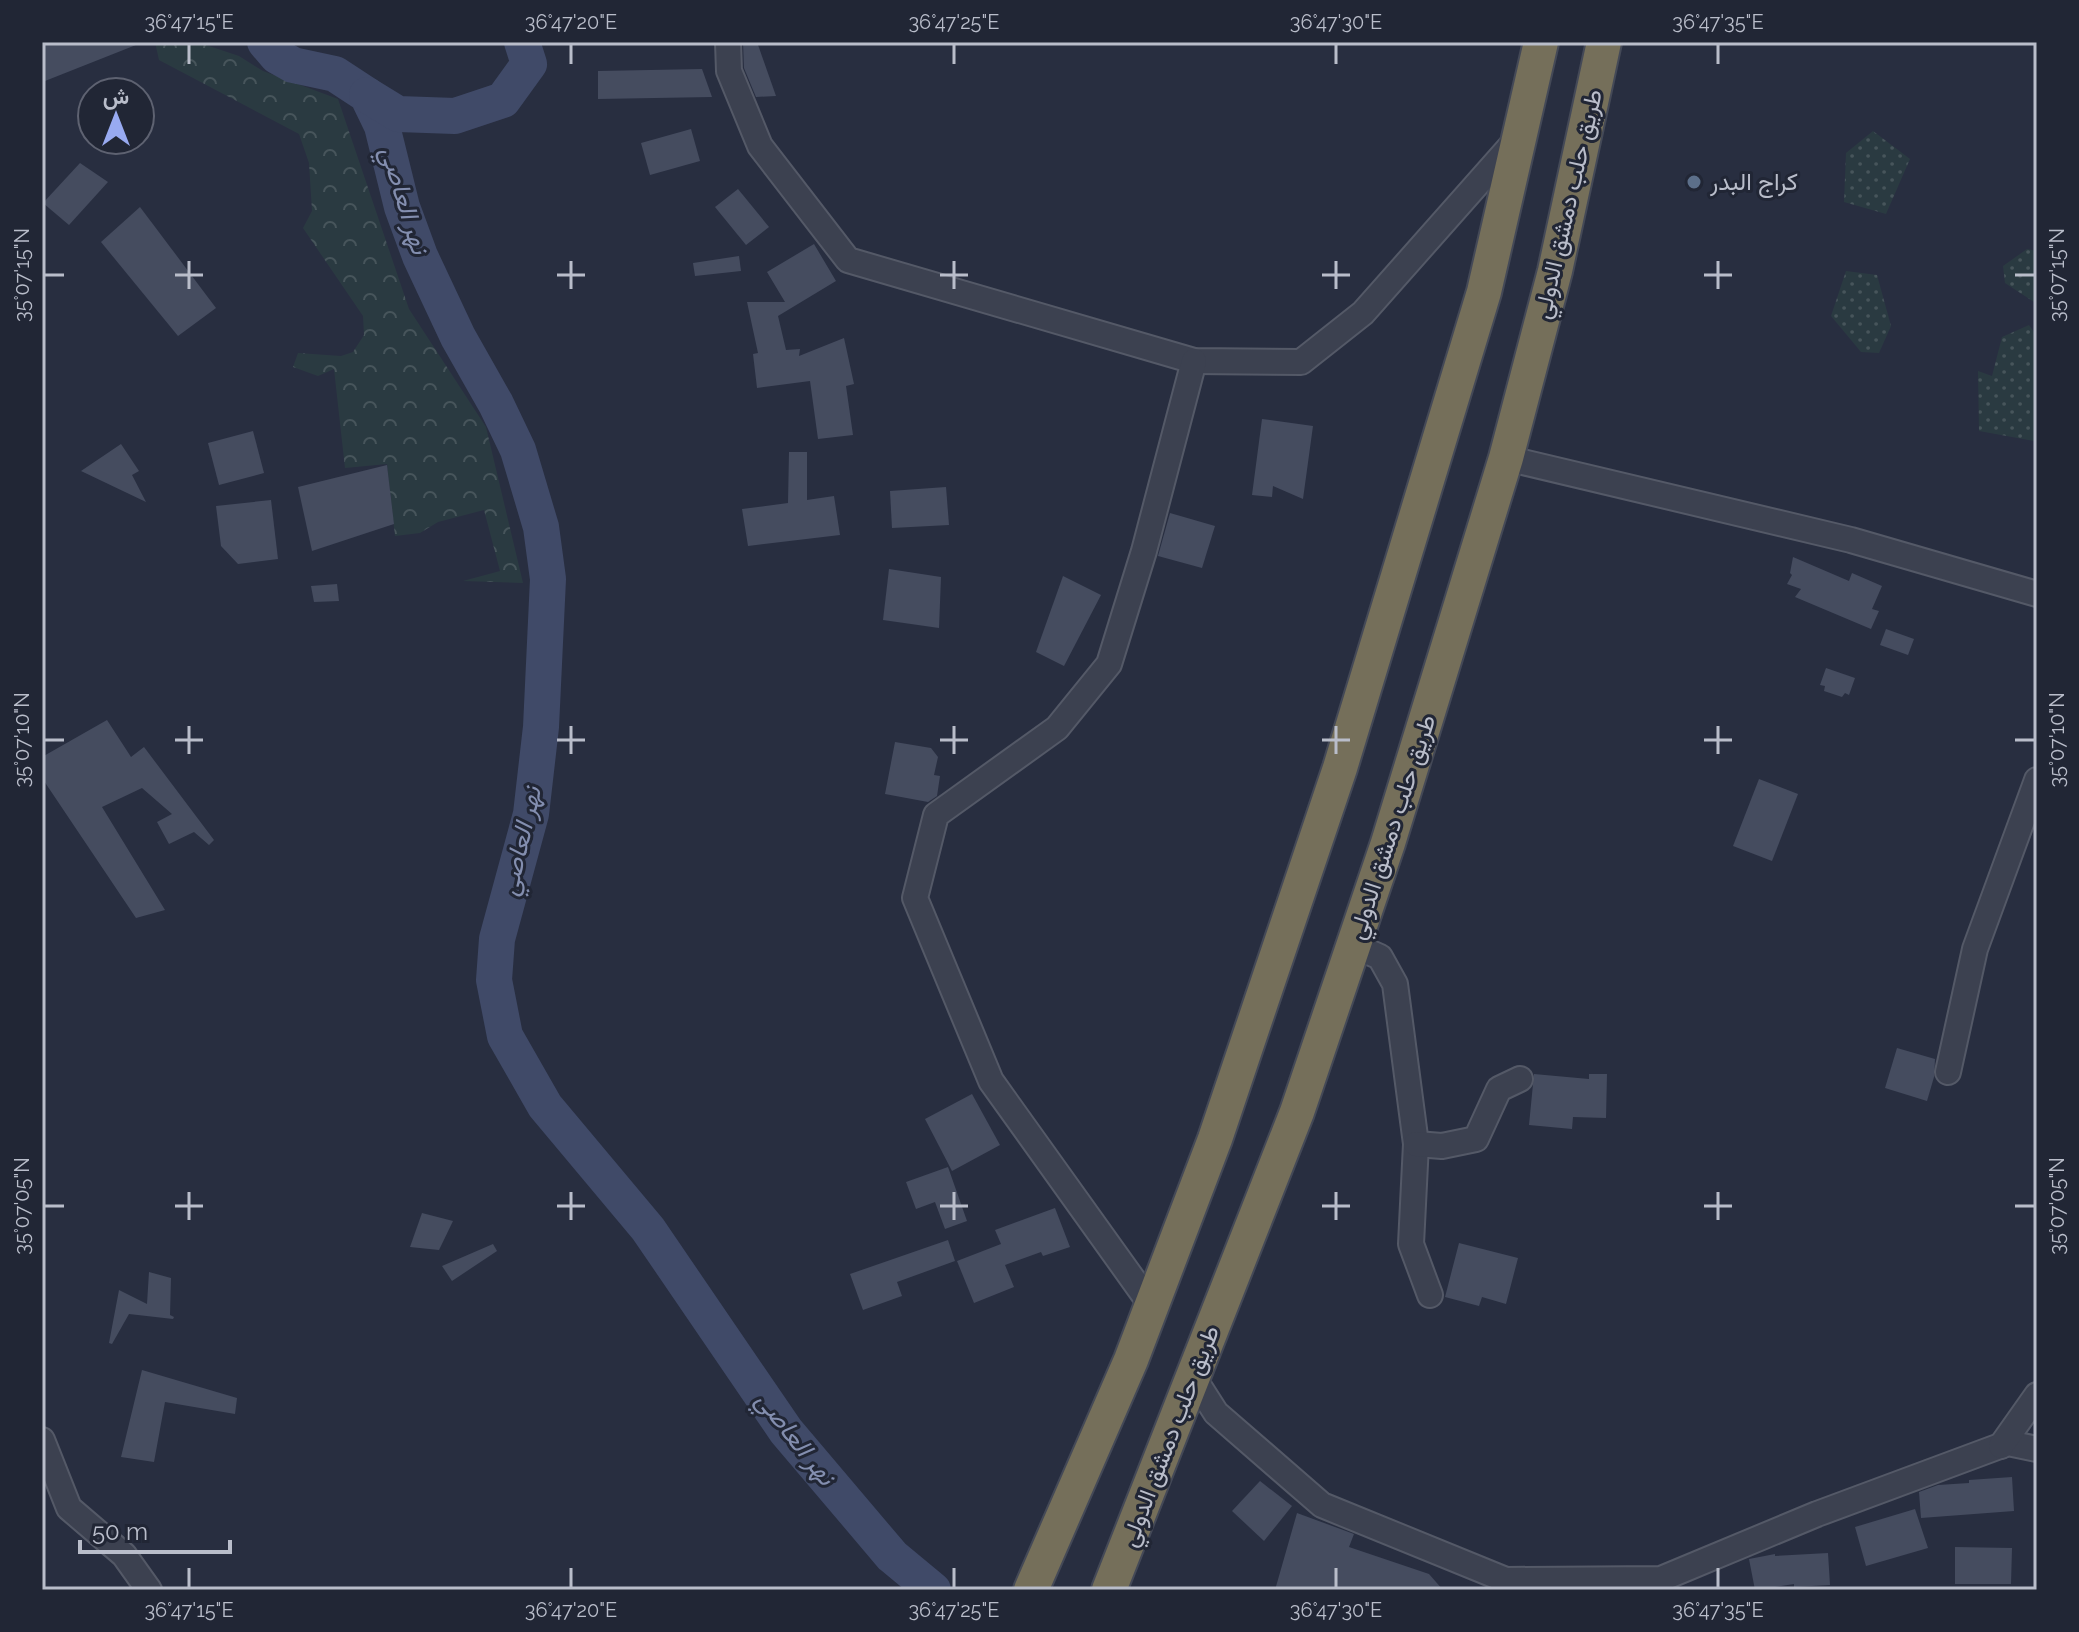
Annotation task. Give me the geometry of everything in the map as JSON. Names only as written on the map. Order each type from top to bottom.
[{"type":"highway","points":[[1031,1590],[1131,1360],[1215,1139],[1340,768],[1484,292],[1541,42]]},
{"type":"highway","name":"طريق حلب دمشق الدولي","points":[[1109,1590],[1297,1112],[1407,782],[1506,458],[1555,271],[1604,42]]},
{"type":"street","points":[[728,42],[729,71],[760,146],[848,260],[1194,361],[1301,362],[1363,313],[1520,136]]},
{"type":"street","points":[[1152,1306],[991,1081],[915,898],[936,815],[1057,728],[1109,664],[1144,551],[1194,361]]},
{"type":"street","points":[[1506,458],[1851,540],[2037,594]]},
{"type":"street","points":[[1948,1072],[1975,949],[2037,780]]},
{"type":"street","points":[[1353,945],[1380,957],[1395,984],[1416,1144],[1411,1244],[1430,1295]]},
{"type":"street","points":[[1416,1144],[1442,1146],[1476,1139],[1499,1089],[1520,1079]]},
{"type":"street","points":[[1193,1377],[1216,1413],[1322,1505],[1506,1580],[1661,1579],[1817,1514],[2008,1443],[2037,1449]]},
{"type":"street","points":[[2001,1446],[2037,1395]]},
{"type":"street","points":[[42,1440],[69,1508],[124,1555],[149,1590]]},
{"type":"green space","points":[[155,42],[197,42],[239,56],[263,71],[338,99],[409,309],[486,427],[523,583],[463,581],[500,571],[484,510],[438,522],[420,533],[395,536],[387,464],[345,468],[334,369],[318,376],[293,367],[298,353],[341,356],[353,352],[364,335],[363,316],[303,228],[312,211],[309,163],[299,134],[159,60]]},
{"type":"green space","points":[[1873,131],[1910,159],[1886,214],[1844,202],[1846,153]]},
{"type":"green space","points":[[2027,249],[2037,251],[2037,304],[2005,283],[2003,266]]},
{"type":"green space","points":[[1846,271],[1877,275],[1891,326],[1879,353],[1861,352],[1831,316]]},
{"type":"green space","points":[[2029,325],[2037,336],[2037,439],[1979,431],[1978,371],[1992,376],[2002,337]]},
{"type":"building","points":[[42,42],[141,42],[141,43],[45,81]]},
{"type":"building","points":[[743,42],[757,42],[776,96],[756,97],[744,68]]},
{"type":"building","points":[[702,69],[712,97],[598,99],[598,71]]},
{"type":"building","points":[[691,129],[700,161],[650,175],[641,143]]},
{"type":"building","points":[[80,163],[108,182],[69,225],[43,203]]},
{"type":"building","points":[[738,189],[769,227],[746,245],[715,207]]},
{"type":"building","points":[[140,207],[216,308],[178,336],[101,242]]},
{"type":"building","points":[[814,244],[836,281],[778,316],[786,350],[800,349],[799,356],[844,338],[854,384],[846,386],[853,435],[818,439],[810,381],[757,388],[753,354],[758,353],[747,302],[785,302],[767,272]]},
{"type":"building","points":[[739,256],[741,271],[695,276],[693,263]]},
{"type":"building","points":[[1262,419],[1313,426],[1303,499],[1273,486],[1272,497],[1252,495]]},
{"type":"building","points":[[253,431],[264,473],[219,485],[208,443]]},
{"type":"building","points":[[121,444],[139,471],[132,475],[146,502],[81,471]]},
{"type":"building","points":[[789,452],[807,452],[807,500],[834,496],[840,535],[748,546],[742,509],[788,503]]},
{"type":"building","points":[[387,465],[394,524],[312,551],[298,487]]},
{"type":"building","points":[[946,487],[949,525],[892,528],[890,491]]},
{"type":"building","points":[[271,500],[278,559],[238,564],[221,546],[216,506]]},
{"type":"building","points":[[1170,513],[1215,526],[1202,568],[1158,556]]},
{"type":"building","points":[[1793,557],[1849,581],[1852,573],[1882,586],[1872,609],[1879,611],[1871,629],[1795,597],[1801,589],[1787,584],[1792,575]]},
{"type":"building","points":[[889,569],[941,577],[939,628],[883,620]]},
{"type":"building","points":[[1063,576],[1101,595],[1064,666],[1036,652]]},
{"type":"building","points":[[337,584],[339,601],[314,602],[311,586]]},
{"type":"building","points":[[1886,629],[1914,639],[1908,655],[1880,645]]},
{"type":"building","points":[[1826,668],[1855,678],[1849,695],[1845,693],[1842,697],[1824,691],[1825,686],[1820,685]]},
{"type":"building","points":[[107,720],[131,757],[144,747],[214,840],[209,845],[194,832],[169,844],[157,822],[172,814],[142,788],[102,807],[165,910],[136,918],[42,778],[42,757]]},
{"type":"building","points":[[895,742],[931,748],[938,757],[934,775],[940,776],[937,796],[928,802],[885,794]]},
{"type":"building","points":[[1759,779],[1798,794],[1772,861],[1733,846]]},
{"type":"building","points":[[1897,1048],[1935,1059],[1927,1101],[1885,1088]]},
{"type":"building","points":[[1534,1074],[1589,1079],[1589,1074],[1607,1074],[1606,1118],[1573,1117],[1572,1129],[1529,1125]]},
{"type":"building","points":[[972,1094],[1000,1145],[952,1171],[925,1119]]},
{"type":"building","points":[[948,1167],[967,1221],[945,1229],[935,1202],[916,1209],[906,1182]]},
{"type":"building","points":[[1055,1208],[1070,1247],[1043,1256],[1041,1252],[1005,1265],[1014,1287],[974,1303],[957,1261],[1001,1244],[995,1230]]},
{"type":"building","points":[[422,1213],[453,1221],[439,1250],[410,1247]]},
{"type":"building","points":[[948,1240],[955,1261],[897,1282],[902,1296],[863,1310],[850,1274]]},
{"type":"building","points":[[1459,1243],[1518,1258],[1506,1304],[1482,1297],[1479,1306],[1445,1297]]},
{"type":"building","points":[[493,1244],[497,1251],[452,1281],[442,1266]]},
{"type":"building","points":[[149,1272],[171,1278],[170,1315],[173,1319],[129,1314],[112,1344],[109,1343],[119,1290],[147,1304]]},
{"type":"building","points":[[142,1370],[237,1398],[235,1414],[165,1402],[154,1462],[121,1457]]},
{"type":"building","points":[[2012,1477],[2014,1511],[1921,1518],[1919,1492],[1938,1485],[1969,1483],[1969,1480]]},
{"type":"building","points":[[1260,1481],[1292,1506],[1264,1541],[1232,1511]]},
{"type":"building","points":[[1915,1509],[1928,1548],[1866,1566],[1855,1527]]},
{"type":"building","points":[[1297,1513],[1354,1534],[1349,1547],[1429,1574],[1443,1590],[1275,1590]]},
{"type":"building","points":[[1955,1547],[2012,1548],[2011,1584],[1955,1584]]},
{"type":"building","points":[[1828,1553],[1830,1585],[1794,1587],[1794,1584],[1755,1590],[1749,1559],[1775,1554]]},
{"type":"waterway","name":"نهر العاصي","points":[[265,42],[277,56],[293,65],[335,74],[367,95],[382,126],[402,207],[420,256],[458,337],[518,450],[541,527],[548,579],[541,727],[531,814],[497,939],[494,980],[505,1036],[545,1106],[648,1229],[786,1431],[892,1556],[933,1590]]},
{"type":"waterway","points":[[367,95],[398,114],[455,116],[503,100],[529,64],[522,42]]},
{"type":"place","name":"كراج البدر","points":[[1694,182]]}]
